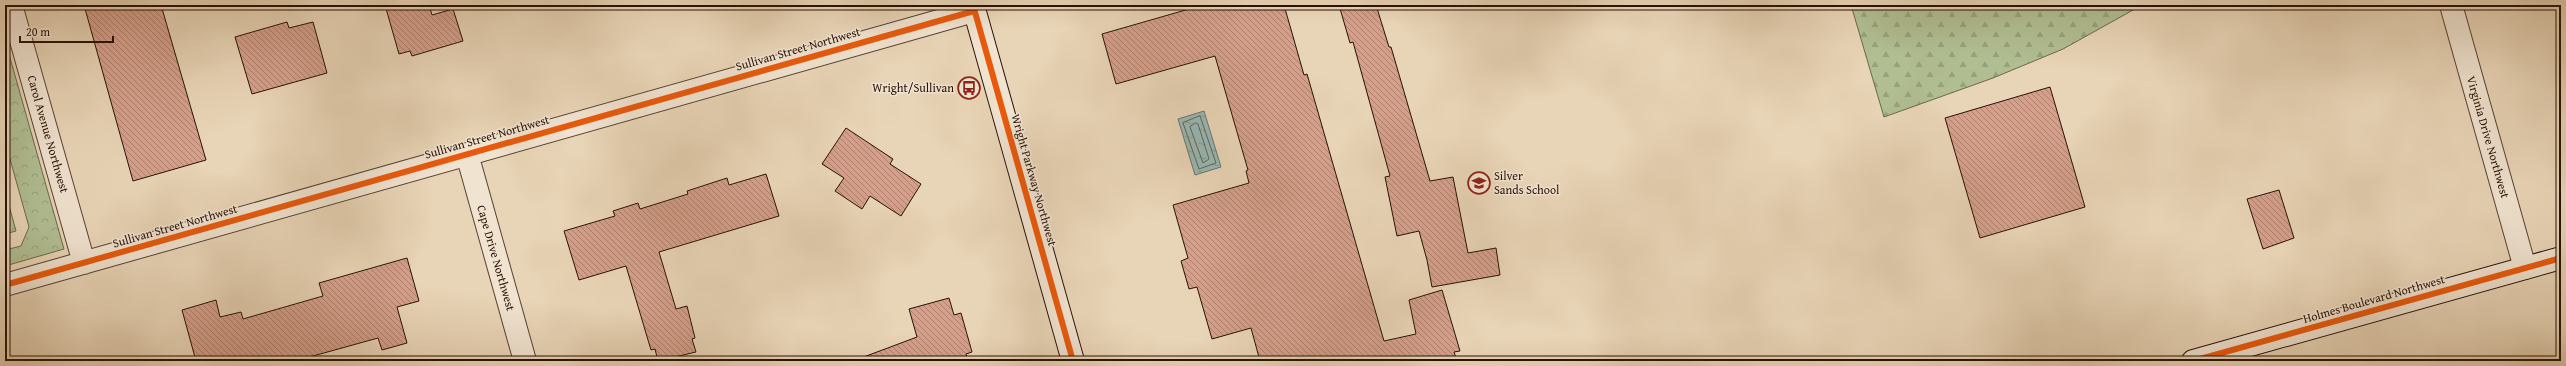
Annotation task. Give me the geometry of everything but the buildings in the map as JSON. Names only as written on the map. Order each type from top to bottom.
[{"type":"street","name":"Carol Avenue Northwest","points":[[11,5],[84,263]]},
{"type":"street","name":"Virginia Drive Northwest","points":[[2451,5],[2525,268]]},
{"type":"street","name":"Sullivan Street Northwest","points":[[5,285],[973,8]]},
{"type":"street","name":"Wright Parkway Northwest","points":[[973,8],[1074,361]]},
{"type":"street","name":"Cape Drive Northwest","points":[[467,154],[525,361]]},
{"type":"street","name":"Holmes Boulevard Northwest","points":[[2193,361],[2561,258]]},
{"type":"green space","points":[[1851,5],[2142,5],[2063,49],[1993,78],[1884,117]]},
{"type":"green space","points":[[5,40],[64,249],[5,266],[5,250],[21,246],[29,227],[5,141]]},
{"type":"green space","points":[[5,191],[16,231],[5,234]]},
{"type":"water","points":[[1204,111],[1221,167],[1195,175],[1178,119]]},
{"type":"cycle path","points":[[973,5],[1073,361]]},
{"type":"cycle path","points":[[5,285],[974,11]]},
{"type":"cycle path","points":[[2193,361],[2561,258]]},
{"type":"place","name":"Wright/Sullivan","points":[[969,88]]},
{"type":"place","name":"Silver Sands School","points":[[1479,183]]}]
